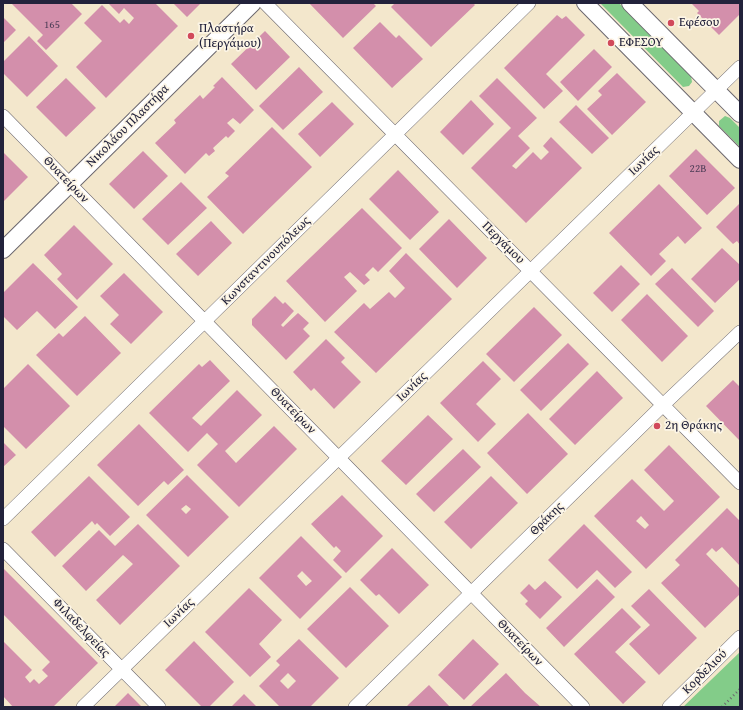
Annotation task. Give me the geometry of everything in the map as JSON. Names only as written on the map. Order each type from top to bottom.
[{"type":"street","name":"Νικολάου Πλαστήρα","points":[[3,250],[253,3]]},
{"type":"street","name":"Περγάμου","points":[[265,3],[740,483]]},
{"type":"street","name":"Κωνσταντινουπόλεως","points":[[3,519],[529,3]]},
{"type":"street","points":[[585,3],[740,160]]},
{"type":"street","points":[[630,3],[740,114]]},
{"type":"street","name":"Ιωνίας","points":[[83,707],[740,67]]},
{"type":"street","name":"Θυατείρων","points":[[3,116],[583,707]]},
{"type":"street","name":"Θράκης","points":[[355,707],[663,405],[740,332]]},
{"type":"street","name":"Φιλαδελφείας","points":[[3,549],[159,707]]},
{"type":"street","name":"Κορδελιού","points":[[669,707],[740,637]]},
{"type":"path","points":[[722,707],[740,689]]},
{"type":"green space","points":[[600,3],[619,3],[691,76],[692,82],[689,86],[683,87]]},
{"type":"green space","points":[[725,116],[730,118],[740,128],[740,147],[719,126],[719,121]]},
{"type":"green space","points":[[740,652],[740,707],[683,707]]},
{"type":"building","points":[[11,3],[71,3],[82,14],[46,50],[37,41],[43,35]]},
{"type":"building","points":[[108,3],[155,3],[178,26],[106,98],[76,67],[102,41],[84,23],[102,5],[120,23],[124,19],[129,24],[134,18],[124,8],[119,14]]},
{"type":"building","points":[[173,3],[201,3],[187,17]]},
{"type":"building","points":[[309,3],[373,3],[376,6],[343,38]]},
{"type":"building","points":[[395,3],[473,3],[475,5],[431,47],[391,7]]},
{"type":"building","points":[[691,3],[740,3],[740,14],[719,35],[697,13],[699,11]]},
{"type":"building","points":[[557,15],[562,19],[566,16],[585,35],[546,74],[563,91],[544,109],[504,68]]},
{"type":"building","points":[[3,17],[16,30],[3,43]]},
{"type":"building","points":[[380,22],[396,38],[399,35],[423,59],[392,88],[353,48]]},
{"type":"building","points":[[265,31],[290,57],[256,90],[231,64]]},
{"type":"building","points":[[29,36],[58,66],[27,97],[3,73],[3,62]]},
{"type":"building","points":[[594,49],[612,67],[578,101],[560,82]]},
{"type":"building","points":[[299,67],[323,92],[283,130],[259,106]]},
{"type":"building","points":[[617,73],[646,102],[612,135],[587,109],[602,95],[598,91]]},
{"type":"building","points":[[222,77],[254,110],[240,124],[233,118],[227,123],[235,131],[228,138],[226,136],[213,148],[215,151],[209,156],[206,153],[185,174],[155,143],[176,123],[174,120],[200,95],[203,99],[215,87],[213,86]]},
{"type":"building","points":[[66,78],[96,108],[66,137],[36,107]]},
{"type":"building","points":[[497,78],[537,118],[518,136],[530,148],[512,166],[516,169],[533,152],[541,160],[549,152],[543,146],[551,137],[582,168],[526,223],[471,168],[511,128],[479,96]]},
{"type":"building","points":[[471,100],[494,124],[463,155],[440,132]]},
{"type":"building","points":[[332,102],[354,124],[320,157],[298,134]]},
{"type":"building","points":[[576,105],[609,138],[592,154],[559,122]]},
{"type":"building","points":[[272,127],[312,167],[243,234],[207,197],[229,176],[225,173]]},
{"type":"building","points":[[696,149],[735,188],[707,215],[669,176]]},
{"type":"building","points":[[143,151],[168,176],[134,209],[109,184]]},
{"type":"building","points":[[3,152],[28,177],[3,202]]},
{"type":"building","points":[[398,170],[439,212],[410,240],[369,199]]},
{"type":"building","points":[[181,182],[207,208],[168,245],[142,219]]},
{"type":"building","points":[[659,184],[702,228],[685,244],[678,236],[659,254],[666,261],[651,276],[609,233]]},
{"type":"building","points":[[740,203],[740,245],[737,241],[733,244],[716,227]]},
{"type":"building","points":[[362,208],[402,248],[378,272],[373,267],[365,275],[370,280],[364,285],[350,272],[344,277],[357,291],[325,322],[286,281]]},
{"type":"building","points":[[449,219],[487,258],[457,288],[419,249]]},
{"type":"building","points":[[211,221],[232,243],[198,276],[176,254]]},
{"type":"building","points":[[74,225],[113,264],[77,300],[57,279],[62,274],[44,255]]},
{"type":"building","points":[[722,248],[740,265],[740,279],[715,303],[691,279]]},
{"type":"building","points":[[406,253],[452,299],[376,373],[334,332],[364,303],[370,309],[389,292],[395,298],[405,288],[389,271]]},
{"type":"building","points":[[33,263],[78,307],[55,329],[37,311],[17,330],[3,316],[3,293]]},
{"type":"building","points":[[621,265],[640,284],[612,312],[593,293]]},
{"type":"building","points":[[672,268],[714,311],[698,327],[655,284]]},
{"type":"building","points":[[124,273],[163,312],[131,344],[110,324],[119,315],[100,296]]},
{"type":"building","points":[[647,294],[688,336],[662,362],[621,320]]},
{"type":"building","points":[[275,296],[283,304],[285,302],[294,311],[281,325],[283,327],[298,313],[309,323],[303,329],[310,336],[286,360],[252,325],[252,319]]},
{"type":"building","points":[[534,307],[562,335],[514,382],[486,354]]},
{"type":"building","points":[[85,316],[121,353],[77,396],[36,355],[59,333],[63,337]]},
{"type":"building","points":[[326,339],[345,358],[341,362],[361,382],[334,409],[314,388],[311,391],[293,372]]},
{"type":"building","points":[[568,343],[589,364],[541,411],[520,390]]},
{"type":"building","points":[[210,360],[230,381],[192,418],[201,426],[237,390],[262,415],[225,451],[236,463],[274,426],[297,449],[239,507],[197,465],[218,444],[207,433],[188,452],[149,413],[199,364],[202,367]]},
{"type":"building","points":[[483,361],[501,379],[476,404],[496,424],[478,442],[440,403]]},
{"type":"building","points":[[28,364],[70,406],[26,449],[3,426],[3,389]]},
{"type":"building","points":[[597,371],[623,398],[575,445],[549,419]]},
{"type":"building","points":[[733,380],[740,387],[740,441],[706,406]]},
{"type":"building","points":[[528,413],[568,454],[527,494],[487,453]]},
{"type":"building","points":[[428,415],[453,439],[406,485],[381,461]]},
{"type":"building","points":[[139,424],[184,470],[168,485],[164,481],[138,506],[97,465]]},
{"type":"building","points":[[3,442],[16,455],[3,467]]},
{"type":"building","points":[[669,445],[720,497],[646,569],[594,516],[632,479],[664,511],[674,501],[644,470]],"holes":[[[641,516],[649,525],[645,529],[636,521]]]},
{"type":"building","points":[[463,449],[481,467],[434,512],[416,494]]},
{"type":"building","points":[[187,475],[229,517],[188,557],[146,515]],"holes":[[[186,505],[191,509],[186,514],[181,509]]]},
{"type":"building","points":[[89,476],[130,517],[110,536],[97,523],[95,525],[92,521],[55,557],[31,532]]},
{"type":"building","points":[[491,476],[518,503],[471,549],[444,522]]},
{"type":"building","points":[[342,495],[383,536],[346,573],[333,560],[341,551],[336,546],[334,548],[311,524]]},
{"type":"building","points":[[727,508],[740,521],[740,566],[722,547],[716,552],[712,548],[706,554],[740,589],[740,594],[705,628],[661,583],[680,565],[675,560]]},
{"type":"building","points":[[138,524],[180,566],[120,625],[96,600],[133,564],[123,555],[86,591],[62,566],[99,530],[115,546]]},
{"type":"building","points":[[584,524],[632,572],[615,588],[597,570],[577,589],[548,560]]},
{"type":"building","points":[[301,536],[342,577],[300,619],[259,578]],"holes":[[[302,571],[312,581],[306,586],[297,576]]]},
{"type":"building","points":[[392,548],[429,585],[399,614],[379,594],[376,596],[360,580]]},
{"type":"building","points":[[3,568],[98,663],[53,707],[13,707],[3,696],[3,641],[32,670],[25,677],[30,683],[34,679],[39,684],[48,676],[42,670],[50,662],[3,614]]},
{"type":"building","points":[[597,579],[615,597],[564,647],[546,628]]},
{"type":"building","points":[[545,581],[562,597],[540,619],[525,604],[528,601],[520,593],[529,584],[535,590]]},
{"type":"building","points":[[350,587],[389,626],[346,668],[307,629]]},
{"type":"building","points":[[249,588],[282,620],[259,644],[271,657],[250,677],[205,632]]},
{"type":"building","points":[[649,589],[697,638],[659,675],[629,644],[650,625],[631,606]]},
{"type":"building","points":[[622,608],[641,627],[615,652],[646,682],[623,704],[574,654]]},
{"type":"building","points":[[299,639],[339,678],[310,707],[280,707],[259,686],[280,665],[276,661]],"holes":[[[288,673],[296,681],[288,689],[280,681]]]},
{"type":"building","points":[[473,639],[499,664],[464,700],[438,675]]},
{"type":"building","points":[[194,641],[234,682],[209,707],[202,707],[165,670]]},
{"type":"building","points":[[506,673],[541,707],[470,707]]},
{"type":"building","points":[[429,685],[450,707],[406,707],[409,704]]},
{"type":"building","points":[[128,693],[142,707],[114,707]]},
{"type":"building","points":[[244,694],[257,707],[231,707]]},
{"type":"place","name":"Εφέσου","points":[[671,23]]},
{"type":"place","name":"Πλαστήρα (Περγάμου)","points":[[191,36]]},
{"type":"place","name":"ΕΦΕΣΟΥ","points":[[611,43]]},
{"type":"place","name":"2η Θράκης","points":[[657,426]]}]
